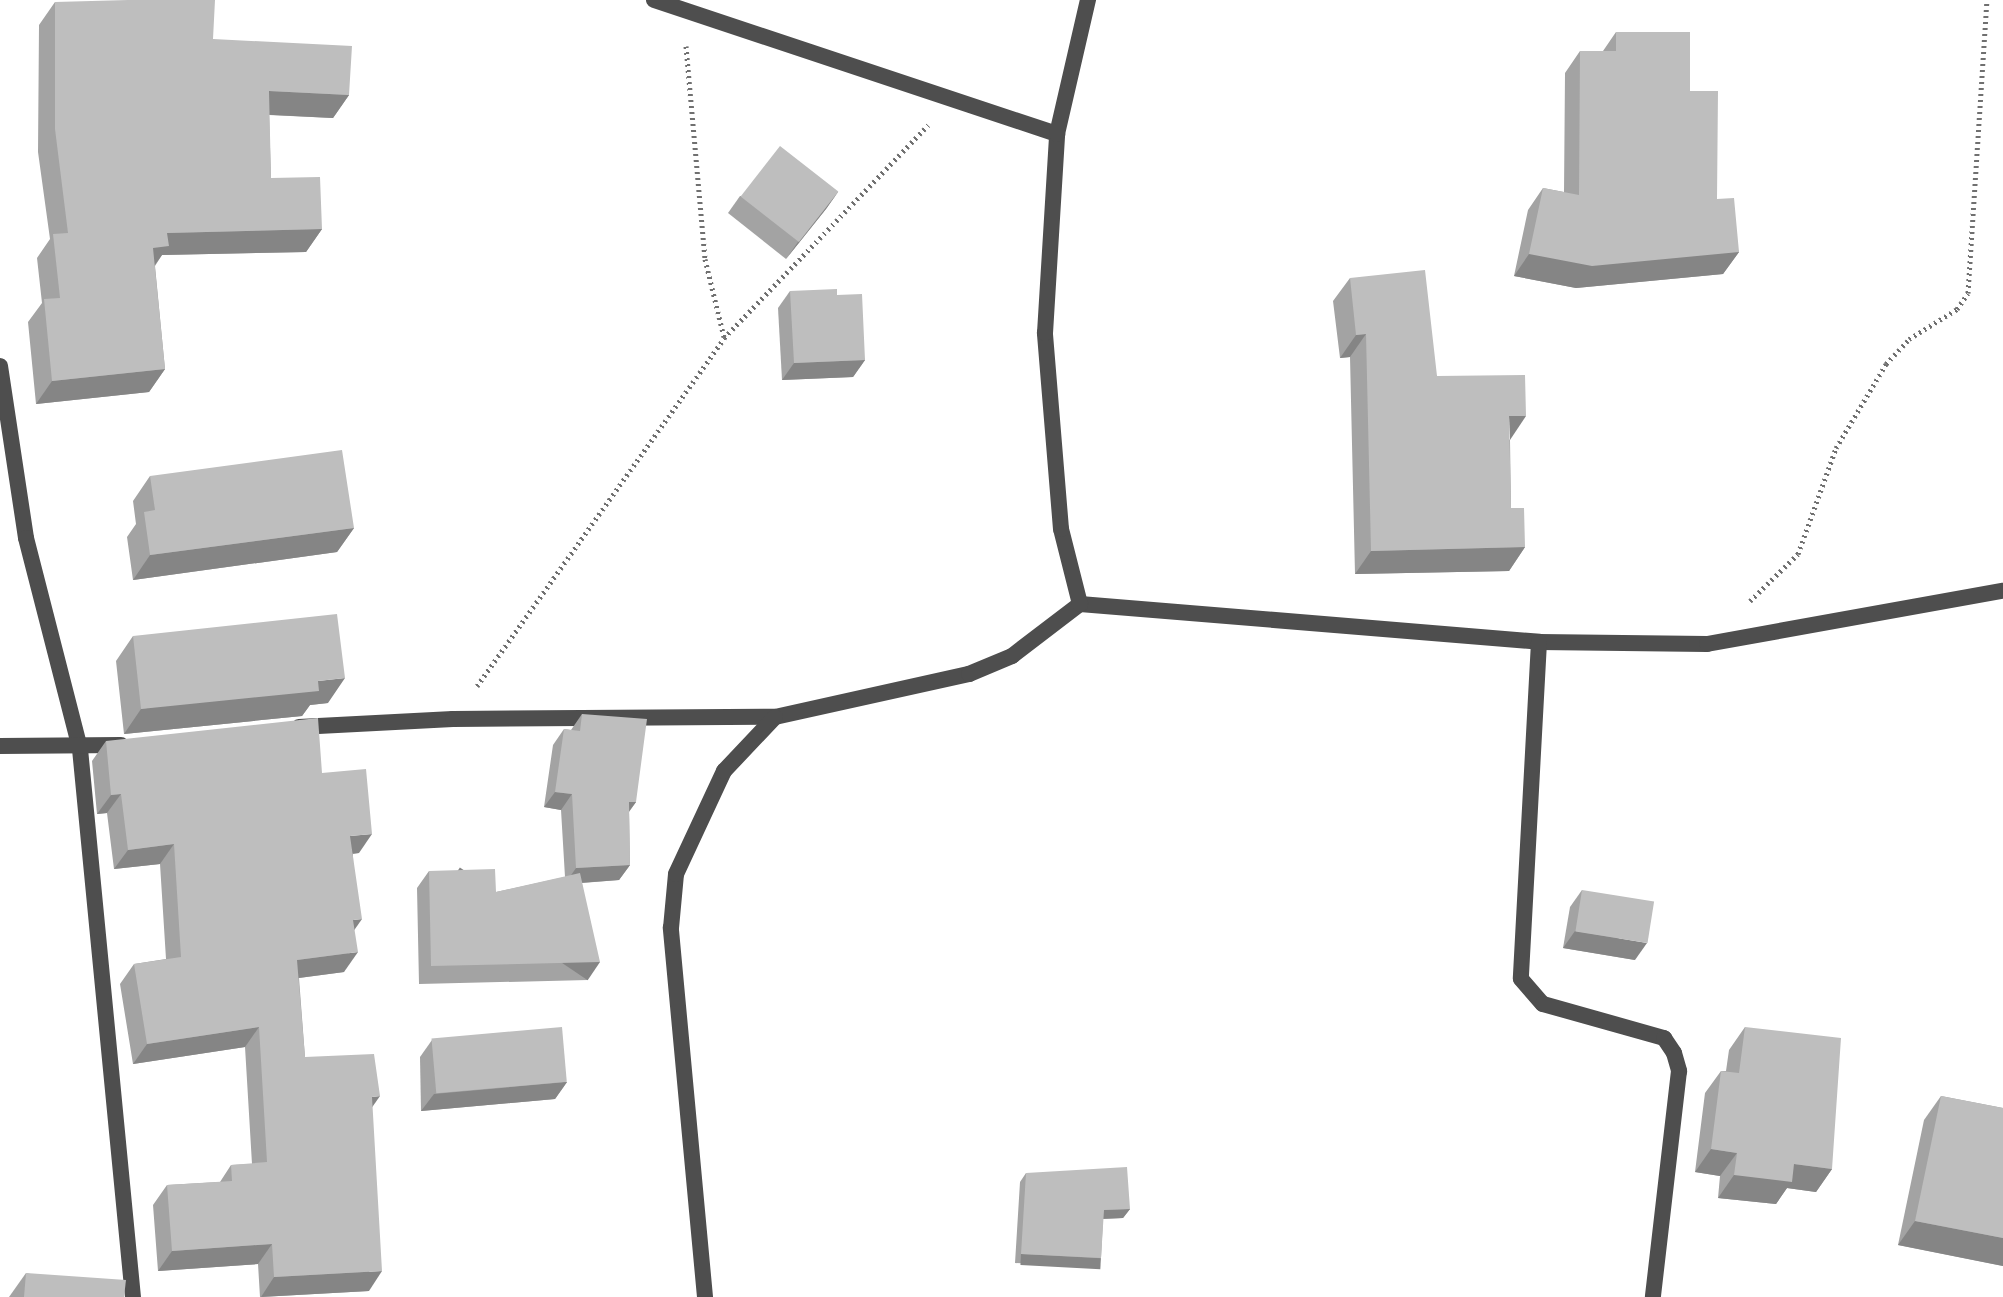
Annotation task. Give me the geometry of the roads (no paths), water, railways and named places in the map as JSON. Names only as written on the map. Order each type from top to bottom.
[{"type":"street","points":[[654,0],[683,6],[1057,134]]},
{"type":"street","points":[[1080,604],[1061,529],[1048,408],[1045,333],[1057,134],[1088,0]]},
{"type":"street","points":[[0,366],[26,538],[80,749],[133,1297]]},
{"type":"street","points":[[276,730],[453,719],[775,717],[969,674],[1012,656],[1080,604],[1539,642],[1707,644],[2003,591]]},
{"type":"street","points":[[1539,642],[1521,979],[1543,1004],[1664,1038],[1674,1053],[1679,1071],[1653,1297]]},
{"type":"street","points":[[705,1297],[671,928],[676,874],[724,771],[775,717]]},
{"type":"street","points":[[0,746],[80,749],[140,743]]}]
